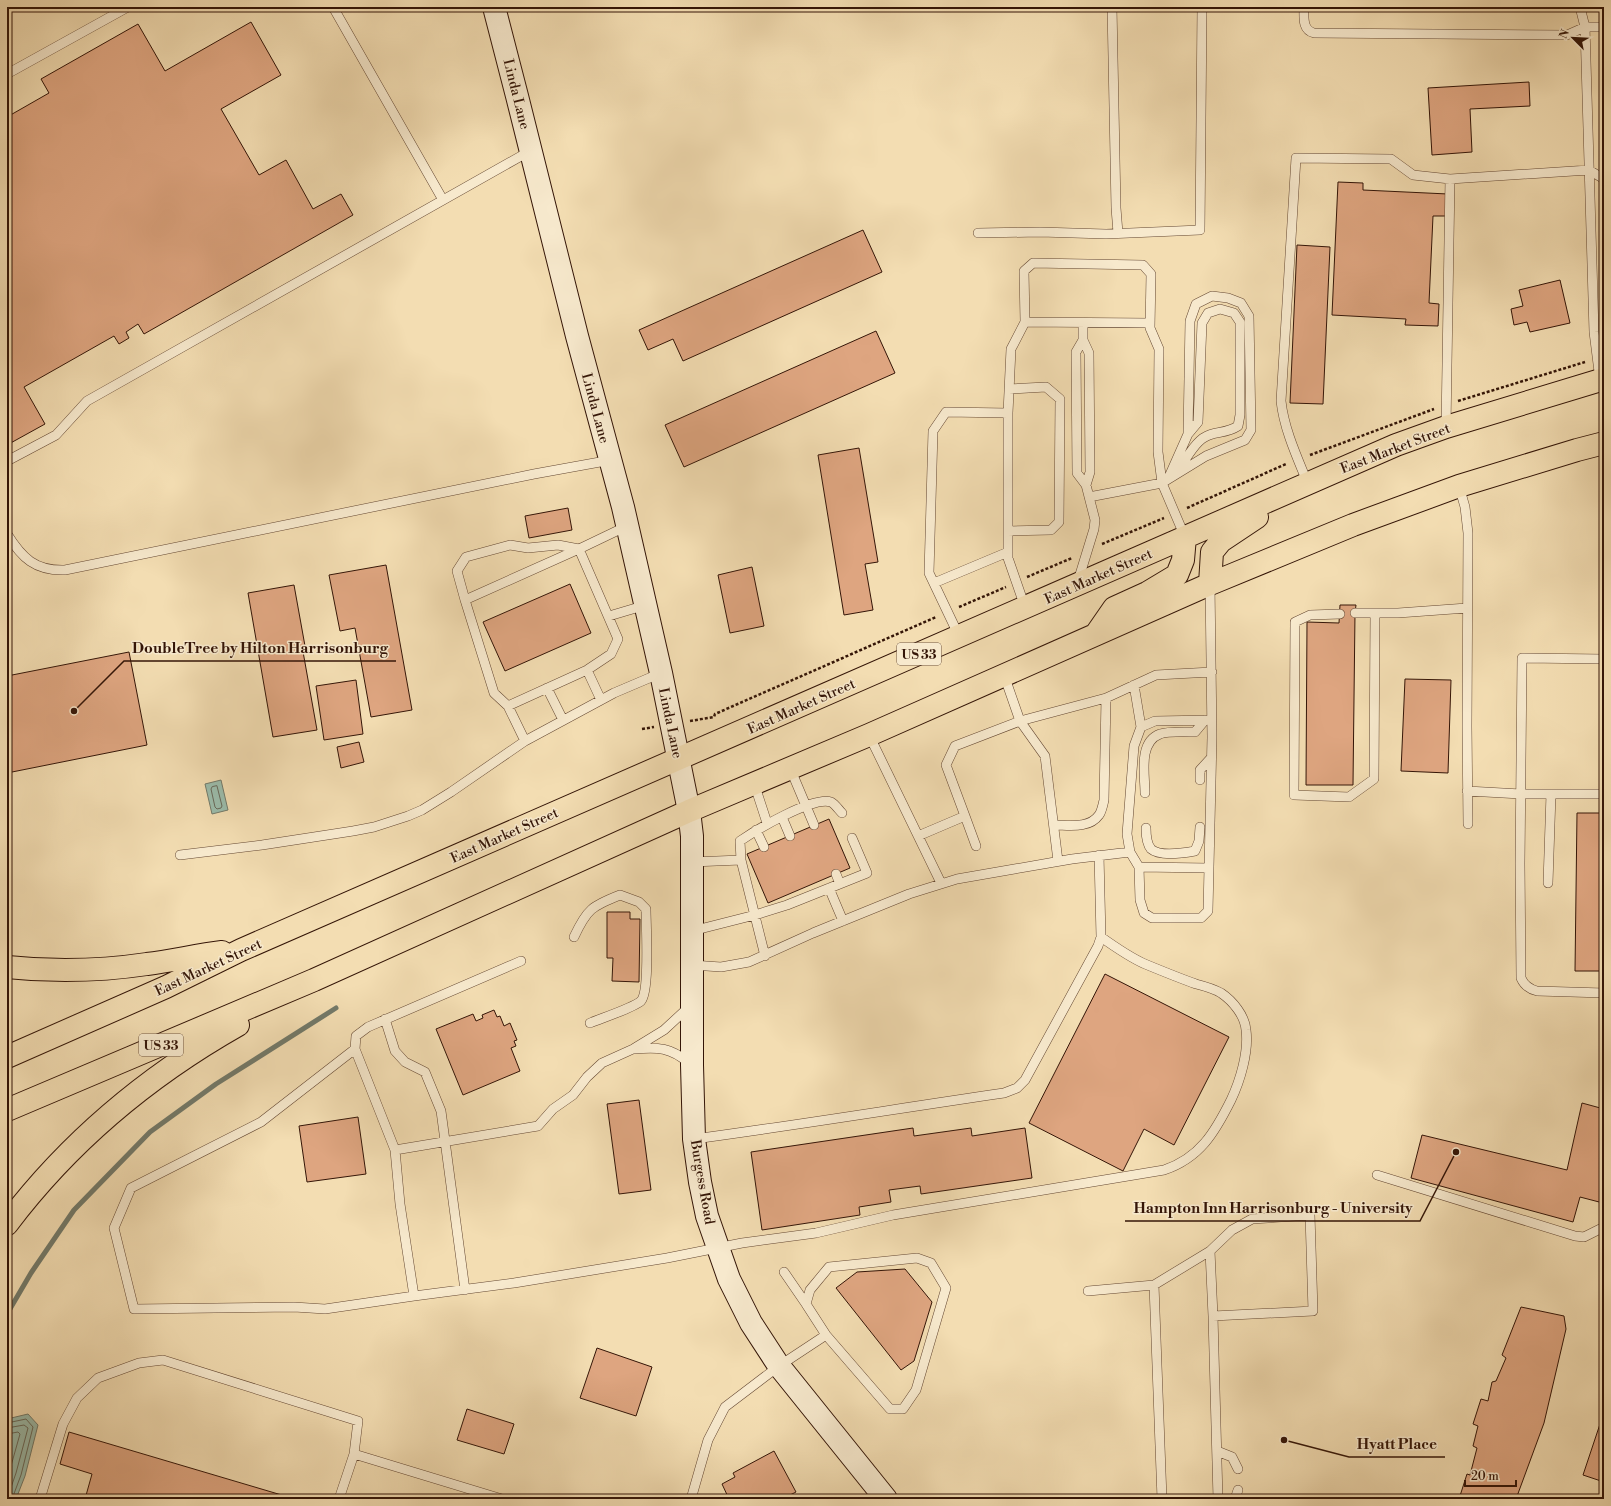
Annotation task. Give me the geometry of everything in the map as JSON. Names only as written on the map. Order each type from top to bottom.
[{"type":"highway","name":"East Market Street","points":[[7,1057],[166,987],[241,950],[1396,445],[1446,427],[1602,380]]},
{"type":"highway","name":"US 33","points":[[7,1110],[314,980],[689,811],[869,734],[1210,584],[1353,525],[1459,486],[1576,450],[1604,443]]},
{"type":"highway","points":[[1210,584],[1212,552],[1221,541],[1308,484]]},
{"type":"highway","points":[[1096,634],[1114,608],[1147,593],[1177,575],[1183,560],[1185,537]]},
{"type":"highway","points":[[7,967],[60,970],[104,969],[241,950]]},
{"type":"highway","points":[[7,1224],[39,1185],[72,1150],[109,1115],[148,1083],[209,1042],[279,1003],[314,980]]},
{"type":"street","name":"Linda Lane","points":[[494,7],[577,336],[628,526],[661,673],[689,811]]},
{"type":"street","name":"Burgess Road","points":[[689,811],[692,836],[692,1065],[694,1139],[700,1182],[707,1216],[729,1279],[743,1307],[779,1366],[886,1499]]},
{"type":"lane","points":[[7,74],[128,7]]},
{"type":"lane","points":[[333,7],[442,200]]},
{"type":"lane","points":[[1112,7],[1116,208],[1118,233]]},
{"type":"lane","points":[[978,234],[1118,233],[1200,230],[1202,7]]},
{"type":"lane","points":[[1304,7],[1305,26],[1308,30],[1314,33],[1566,35],[1585,27],[1604,27]]},
{"type":"lane","points":[[1580,7],[1585,27],[1594,332],[1602,380]]},
{"type":"lane","points":[[7,461],[56,435],[87,401],[531,151]]},
{"type":"lane","points":[[1308,484],[1288,432],[1280,401],[1296,158],[1391,159],[1413,174],[1450,180],[1589,170],[1604,179]]},
{"type":"lane","points":[[1446,427],[1450,180]]},
{"type":"lane","points":[[1025,608],[1008,558],[1008,413],[1011,349],[1025,322],[1024,271],[1033,263],[1143,265],[1151,274],[1150,328],[1159,349],[1158,452],[1168,479],[1185,537]]},
{"type":"lane","points":[[1089,497],[1168,479],[1206,456],[1245,440],[1251,430],[1249,316],[1241,303],[1228,298],[1212,296],[1196,304],[1190,321],[1188,434]]},
{"type":"lane","points":[[1220,309],[1234,313],[1240,322],[1240,415],[1238,426],[1231,431],[1205,437],[1168,479],[1188,434],[1198,422],[1202,323],[1208,313],[1220,309]]},
{"type":"lane","points":[[1025,322],[1150,323]]},
{"type":"lane","points":[[1083,323],[1083,340],[1089,353],[1090,472],[1086,485]]},
{"type":"lane","points":[[1077,585],[1095,524],[1086,485],[1077,473],[1076,352],[1083,340]]},
{"type":"lane","points":[[1008,532],[1050,530],[1059,522],[1060,399],[1046,387],[1010,389]]},
{"type":"lane","points":[[959,636],[929,573],[933,431],[946,412],[1008,413]]},
{"type":"lane","points":[[7,534],[20,553],[31,562],[47,569],[65,570],[541,472],[611,460]]},
{"type":"lane","points":[[1459,486],[1465,507],[1468,533],[1468,824]]},
{"type":"lane","points":[[465,600],[628,526]]},
{"type":"lane","points":[[525,740],[508,706],[494,692],[457,571],[466,557],[510,545],[528,548],[558,545],[579,549]]},
{"type":"lane","points":[[508,706],[587,670],[611,654],[618,640],[579,549]]},
{"type":"lane","points":[[934,584],[1008,552]]},
{"type":"lane","points":[[1134,685],[1141,727],[1134,746],[1132,760],[1127,834],[1130,852],[1139,867],[1140,900],[1144,913],[1152,918],[1201,918],[1208,911],[1211,758],[1208,720],[1212,672],[1210,584]]},
{"type":"lane","points":[[609,616],[646,605]]},
{"type":"lane","points":[[1355,613],[1467,608]]},
{"type":"lane","points":[[1340,614],[1310,615],[1295,622],[1294,795],[1349,797],[1374,779],[1375,613]]},
{"type":"lane","points":[[1604,659],[1522,658],[1520,939],[1522,979],[1529,988],[1537,990],[1604,994]]},
{"type":"lane","points":[[587,670],[600,700]]},
{"type":"lane","points":[[976,846],[946,765],[955,746],[1020,721],[1106,698],[1156,675],[1212,672]]},
{"type":"lane","points":[[180,855],[339,834],[395,821],[422,810],[471,779],[525,740],[600,700],[661,673]]},
{"type":"lane","points":[[1003,675],[1020,721],[1045,756],[1058,861]]},
{"type":"lane","points":[[547,688],[563,720]]},
{"type":"lane","points":[[1054,825],[1085,824],[1092,821],[1100,814],[1104,800],[1106,698]]},
{"type":"lane","points":[[1141,727],[1155,721],[1208,720]]},
{"type":"lane","points":[[1145,793],[1144,757],[1149,742],[1160,734],[1195,732],[1208,720]]},
{"type":"lane","points":[[869,734],[941,883]]},
{"type":"lane","points":[[1200,780],[1200,770],[1211,758]]},
{"type":"lane","points":[[790,768],[814,825]]},
{"type":"lane","points":[[754,784],[767,824]]},
{"type":"lane","points":[[1468,791],[1521,794],[1604,794]]},
{"type":"lane","points":[[1548,883],[1551,794]]},
{"type":"lane","points":[[765,956],[742,860],[740,841],[756,830],[782,816],[806,806],[825,802],[832,803],[842,813]]},
{"type":"lane","points":[[782,816],[790,836]]},
{"type":"lane","points":[[918,836],[965,816]]},
{"type":"lane","points":[[1146,828],[1147,841],[1152,849],[1161,853],[1178,854],[1194,852],[1199,841],[1200,827]]},
{"type":"lane","points":[[756,830],[764,847]]},
{"type":"lane","points":[[692,931],[755,915],[785,901],[812,895],[867,873],[852,838]]},
{"type":"lane","points":[[692,965],[709,968],[729,967],[749,962],[843,921],[909,894],[941,883],[1058,861],[1130,852]]},
{"type":"lane","points":[[694,1139],[786,1127],[888,1109],[1011,1091],[1021,1085],[1098,946],[1101,937],[1099,855]]},
{"type":"lane","points":[[692,862],[742,860]]},
{"type":"lane","points":[[1139,867],[1209,868]]},
{"type":"lane","points":[[836,874],[840,884]]},
{"type":"lane","points":[[808,886],[812,895]]},
{"type":"lane","points":[[829,888],[843,921]]},
{"type":"lane","points":[[574,937],[582,920],[590,910],[620,895],[639,902],[646,909],[646,986],[642,1000],[632,1007],[590,1023]]},
{"type":"lane","points":[[355,1049],[261,1122],[131,1188],[114,1228],[134,1309],[294,1307],[325,1309],[465,1290],[668,1258],[766,1239],[816,1233],[893,1215],[1164,1170],[1194,1154],[1208,1140],[1216,1128],[1238,1082],[1245,1061],[1246,1030],[1242,1018],[1233,1003],[1220,992],[1145,964],[1122,952],[1101,937]]},
{"type":"lane","points":[[414,1296],[400,1204],[395,1150],[355,1049],[356,1036],[368,1027],[385,1018],[521,961]]},
{"type":"lane","points":[[395,1150],[538,1126],[553,1109],[574,1095],[587,1077],[602,1063],[633,1049],[664,1030],[693,1004]]},
{"type":"lane","points":[[385,1018],[395,1051],[405,1062],[425,1072],[441,1111],[465,1290]]},
{"type":"lane","points":[[633,1049],[656,1048],[670,1050],[680,1055],[692,1065]]},
{"type":"lane","points":[[1377,1175],[1575,1236],[1584,1237],[1604,1227]]},
{"type":"lane","points":[[1088,1291],[1154,1285],[1210,1251],[1232,1230],[1252,1218],[1310,1215],[1313,1310],[1212,1316]]},
{"type":"lane","points":[[1210,1251],[1218,1499]]},
{"type":"lane","points":[[784,1272],[826,1335],[890,1409],[903,1409],[916,1390],[946,1288],[931,1263],[916,1258],[829,1267],[810,1290],[806,1304]]},
{"type":"lane","points":[[1154,1285],[1162,1499]]},
{"type":"lane","points":[[691,1499],[708,1440],[725,1407],[779,1366],[826,1335]]},
{"type":"lane","points":[[40,1499],[64,1424],[77,1398],[98,1378],[139,1363],[163,1360],[358,1421],[354,1454],[339,1499]]},
{"type":"lane","points":[[1217,1451],[1232,1457],[1238,1469]]},
{"type":"lane","points":[[354,1454],[502,1499]]},
{"type":"path","points":[[1468,398],[1573,366]]},
{"type":"path","points":[[1310,455],[1427,411]]},
{"type":"path","points":[[1196,504],[1286,464]]},
{"type":"path","points":[[1096,547],[1154,522]]},
{"type":"path","points":[[1027,577],[1076,556]]},
{"type":"path","points":[[961,606],[1003,588]]},
{"type":"path","points":[[714,717],[715,714],[935,617]]},
{"type":"water","points":[[221,780],[228,810],[212,814],[205,784]]},
{"type":"water","points":[[28,1414],[38,1425],[25,1476],[16,1499],[7,1499],[7,1419]]},
{"type":"building","points":[[251,22],[281,75],[221,109],[259,175],[286,160],[313,209],[341,194],[353,215],[144,334],[138,324],[126,332],[129,338],[119,344],[114,336],[24,387],[45,424],[7,445],[7,117],[49,93],[41,79],[138,24],[165,71]]},
{"type":"building","points":[[1529,82],[1530,106],[1470,109],[1472,152],[1432,155],[1428,88]]},
{"type":"building","points":[[1338,182],[1363,183],[1363,190],[1448,194],[1447,216],[1433,216],[1429,303],[1439,304],[1438,326],[1405,325],[1406,319],[1332,315]]},
{"type":"building","points":[[863,230],[882,272],[683,361],[673,339],[648,350],[639,330]]},
{"type":"building","points":[[1297,245],[1330,247],[1323,404],[1290,403]]},
{"type":"building","points":[[1560,280],[1570,323],[1530,332],[1527,322],[1514,325],[1511,309],[1523,306],[1519,290]]},
{"type":"building","points":[[876,331],[895,373],[684,467],[665,425]]},
{"type":"building","points":[[859,448],[878,562],[865,564],[873,610],[844,615],[818,455]]},
{"type":"building","points":[[568,508],[572,530],[529,538],[525,516]]},
{"type":"building","points":[[386,565],[412,710],[371,717],[355,628],[340,631],[329,575]]},
{"type":"building","points":[[752,567],[764,626],[730,633],[718,575]]},
{"type":"building","points":[[570,584],[591,633],[505,671],[483,622]]},
{"type":"building","points":[[294,585],[305,646],[302,646],[317,730],[273,737],[248,593]]},
{"type":"building","points":[[1340,605],[1356,605],[1353,785],[1306,785],[1307,622],[1339,623]]},
{"type":"building","points":[[129,652],[147,745],[7,773],[7,676]]},
{"type":"building","points":[[1405,679],[1451,680],[1448,773],[1401,771]]},
{"type":"building","points":[[356,680],[363,734],[324,740],[316,686]]},
{"type":"building","points":[[359,742],[364,762],[341,768],[337,747]]},
{"type":"building","points":[[1577,813],[1604,813],[1604,971],[1575,971]]},
{"type":"building","points":[[829,819],[850,868],[768,903],[747,854]]},
{"type":"building","points":[[607,912],[630,912],[630,919],[640,919],[639,982],[612,981],[613,958],[607,958]]},
{"type":"building","points":[[1105,974],[1229,1037],[1174,1145],[1144,1129],[1123,1171],[1029,1123]]},
{"type":"building","points":[[494,1010],[497,1017],[500,1016],[504,1026],[510,1023],[517,1040],[514,1041],[516,1046],[511,1048],[520,1071],[463,1095],[436,1029],[473,1014],[476,1021],[483,1018],[482,1015]]},
{"type":"building","points":[[639,1100],[651,1190],[619,1194],[607,1104]]},
{"type":"building","points":[[1582,1103],[1604,1109],[1604,1199],[1603,1203],[1580,1197],[1573,1222],[1411,1178],[1422,1135],[1567,1170]]},
{"type":"building","points":[[358,1117],[366,1174],[307,1182],[299,1126]]},
{"type":"building","points":[[913,1128],[914,1136],[971,1128],[972,1136],[1025,1128],[1032,1178],[921,1194],[920,1186],[889,1190],[891,1202],[859,1207],[860,1215],[762,1230],[751,1152]]},
{"type":"building","points":[[905,1269],[932,1302],[914,1361],[901,1370],[836,1288],[857,1272]]},
{"type":"building","points":[[1521,1307],[1564,1316],[1566,1329],[1544,1423],[1516,1499],[1459,1499],[1467,1474],[1470,1475],[1477,1448],[1473,1446],[1478,1426],[1473,1424],[1481,1399],[1488,1401],[1492,1382],[1496,1381],[1506,1358],[1502,1355]]},
{"type":"building","points":[[597,1348],[652,1367],[636,1416],[580,1398]]},
{"type":"building","points":[[467,1409],[514,1424],[504,1454],[457,1440]]},
{"type":"building","points":[[1604,1412],[1604,1482],[1583,1475]]},
{"type":"building","points":[[69,1432],[285,1496],[284,1499],[85,1499],[92,1474],[60,1464]]},
{"type":"building","points":[[774,1451],[796,1492],[782,1499],[729,1499],[722,1484],[735,1477],[733,1473]]},
{"type":"waterway","points":[[7,1314],[31,1273],[74,1210],[150,1132],[216,1084],[336,1008]]},
{"type":"place","name":"DoubleTree by Hilton Harrisonburg","points":[[74,711]]},
{"type":"place","name":"Hampton Inn Harrisonburg - University","points":[[1456,1152]]},
{"type":"place","name":"Hyatt Place","points":[[1284,1440]]}]
